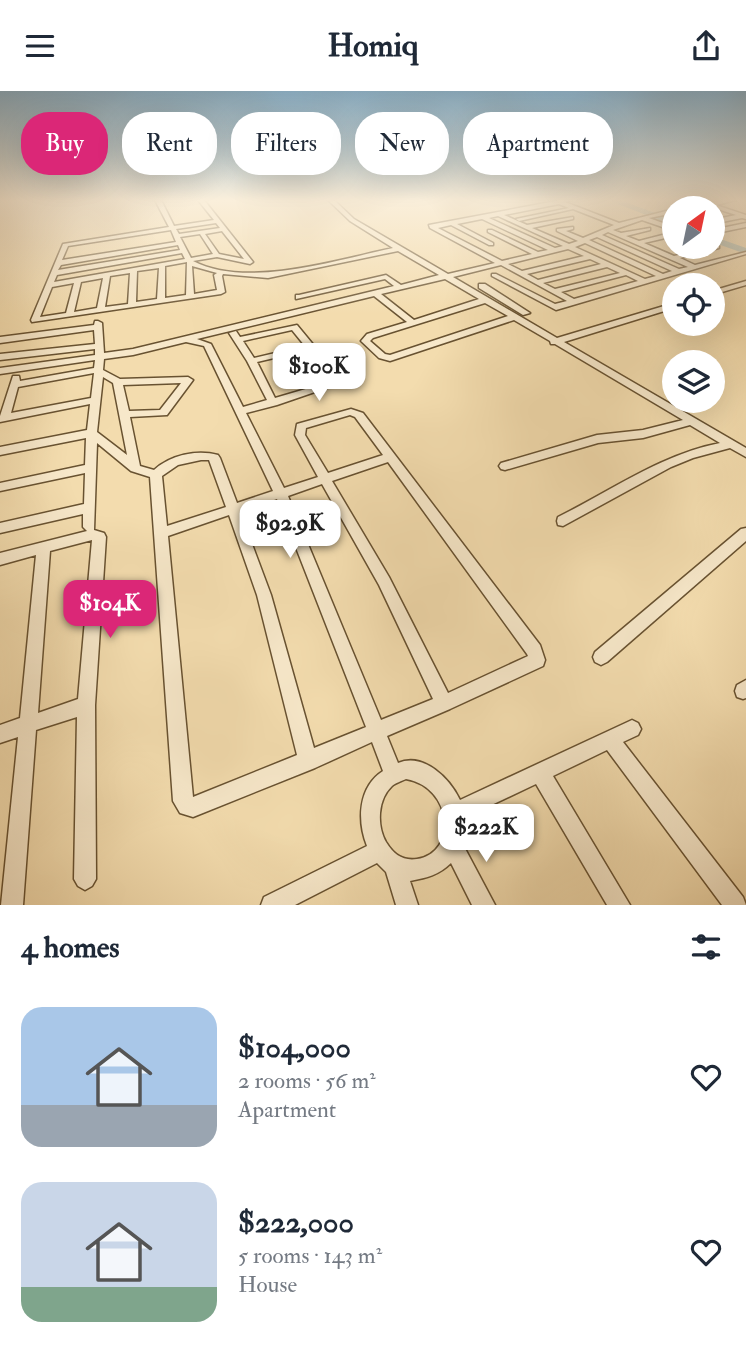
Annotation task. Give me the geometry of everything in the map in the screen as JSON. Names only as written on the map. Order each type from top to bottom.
[{"type":"street","points":[[144,238],[65,245],[34,320],[221,292],[218,275],[222,272]]},
{"type":"street","points":[[58,263],[164,238]]},
{"type":"street","points":[[178,238],[191,263],[191,297]]},
{"type":"street","points":[[205,238],[217,255]]},
{"type":"street","points":[[50,285],[191,263],[217,255],[250,262],[230,238]]},
{"type":"street","points":[[381,238],[746,453]]},
{"type":"street","points":[[453,238],[574,302]]},
{"type":"street","points":[[480,238],[491,244]]},
{"type":"street","points":[[503,238],[537,254]]},
{"type":"street","points":[[528,238],[554,250]]},
{"type":"street","points":[[553,238],[644,281]]},
{"type":"street","points":[[579,238],[662,276]]},
{"type":"street","points":[[1,363],[185,339],[572,246],[589,238]]},
{"type":"street","points":[[604,238],[679,272]]},
{"type":"street","points":[[626,238],[662,253]]},
{"type":"street","points":[[638,243],[654,238]]},
{"type":"street","points":[[474,249],[508,240]]},
{"type":"street","points":[[191,263],[222,272],[268,276],[399,249]]},
{"type":"street","points":[[655,250],[662,249]]},
{"type":"street","points":[[54,274],[185,251]]},
{"type":"street","points":[[675,273],[741,254]]},
{"type":"street","points":[[592,256],[496,276],[555,308],[662,276]]},
{"type":"street","points":[[676,259],[694,267]]},
{"type":"street","points":[[537,282],[609,264]]},
{"type":"street","points":[[161,302],[162,266]]},
{"type":"street","points":[[132,306],[134,271]]},
{"type":"street","points":[[555,291],[627,273]]},
{"type":"street","points":[[100,311],[107,275]]},
{"type":"street","points":[[299,297],[387,277],[400,287]]},
{"type":"street","points":[[69,315],[78,280]]},
{"type":"street","points":[[725,289],[746,283]]},
{"type":"street","points":[[469,290],[485,286],[530,311]]},
{"type":"street","points":[[374,293],[413,323]]},
{"type":"street","points":[[485,300],[370,336],[365,341],[382,356],[390,358],[530,311]]},
{"type":"street","points":[[554,342],[662,309]]},
{"type":"street","points":[[0,340],[14,335],[98,325],[99,352],[92,433],[89,527]]},
{"type":"street","points":[[229,327],[252,361],[273,403]]},
{"type":"street","points":[[237,340],[294,327],[339,382],[239,412]]},
{"type":"street","points":[[1,363],[14,335]]},
{"type":"street","points":[[185,339],[207,344],[281,494],[393,773]]},
{"type":"street","points":[[252,361],[310,347]]},
{"type":"street","points":[[1,363],[21,368],[99,352]]},
{"type":"street","points":[[3,419],[21,368]]},
{"type":"street","points":[[16,385],[97,370],[118,382],[188,380],[163,413],[125,414]]},
{"type":"street","points":[[118,382],[135,468]]},
{"type":"street","points":[[3,419],[95,400]]},
{"type":"street","points":[[308,761],[264,595],[212,456],[206,455],[164,467],[156,475],[183,801],[187,806],[193,807],[308,761],[444,703],[537,660],[534,650],[359,415],[354,412],[300,426],[300,435],[384,581],[444,703]]},
{"type":"street","points":[[505,466],[597,439],[643,434],[693,421]]},
{"type":"street","points":[[0,451],[92,433]]},
{"type":"street","points":[[92,433],[135,468],[156,475]]},
{"type":"street","points":[[563,521],[682,457],[713,446],[733,444]]},
{"type":"street","points":[[161,533],[390,457]]},
{"type":"street","points":[[0,487],[90,468]]},
{"type":"street","points":[[0,528],[88,508]]},
{"type":"street","points":[[601,657],[746,533]]},
{"type":"street","points":[[1,562],[44,547],[93,535],[99,537],[86,705],[85,879]]},
{"type":"street","points":[[12,905],[44,547]]},
{"type":"street","points":[[0,734],[86,705]]},
{"type":"street","points":[[454,813],[632,729]]},
{"type":"street","points":[[610,740],[735,905]]},
{"type":"street","points":[[405,769],[430,775],[445,791],[454,813],[451,842],[444,855],[434,865],[422,870],[395,866],[379,851],[372,837],[370,805],[383,781],[393,773],[405,769]]},
{"type":"street","points":[[540,772],[619,905]]},
{"type":"street","points":[[451,842],[484,905]]},
{"type":"street","points":[[272,905],[298,900],[379,851]]},
{"type":"street","points":[[395,866],[407,905]]},
{"type":"waterway","points":[[725,244],[746,251]]}]
